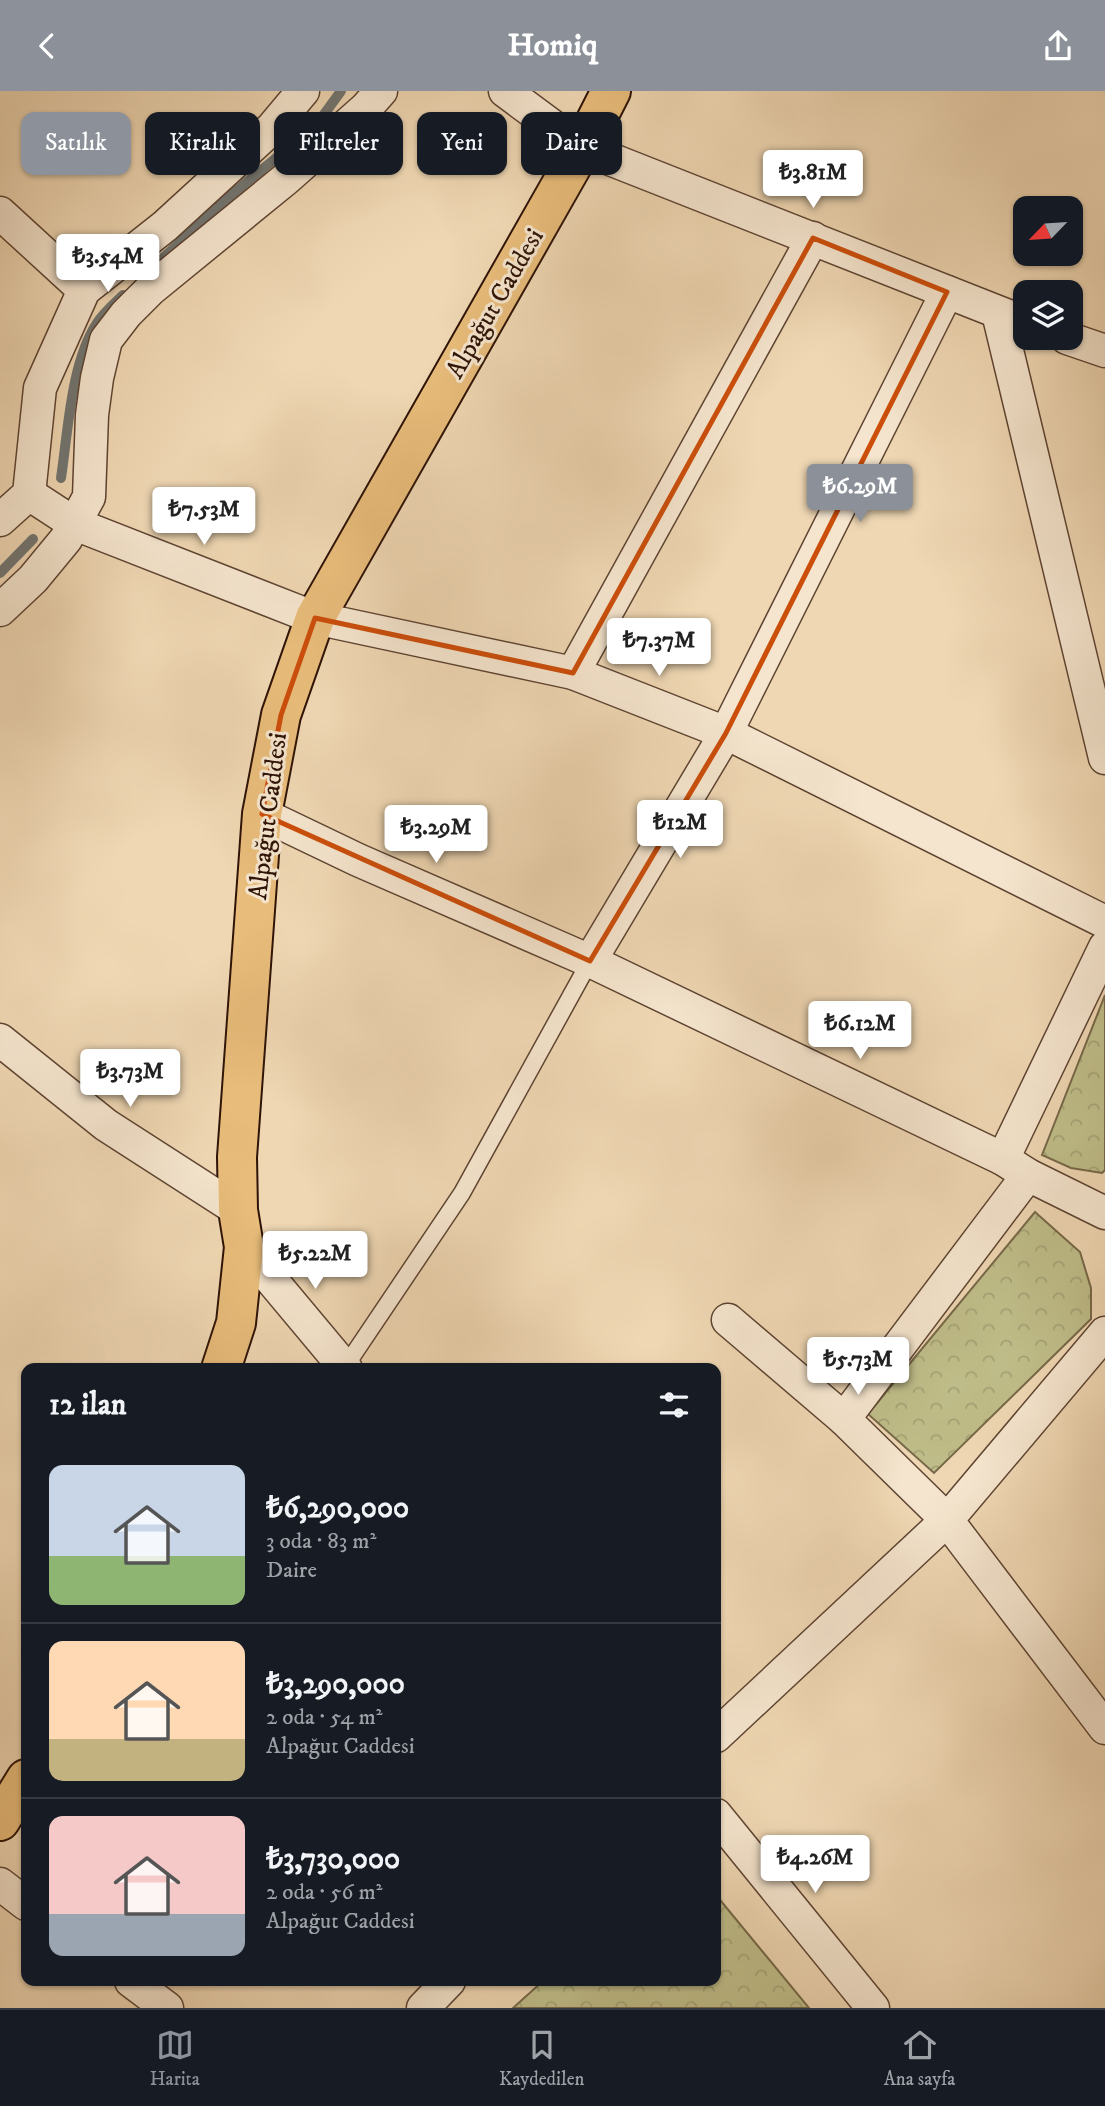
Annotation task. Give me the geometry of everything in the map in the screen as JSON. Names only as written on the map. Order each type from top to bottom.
[{"type":"main road","name":"Alpağut Caddesi","points":[[600,112],[611,91]]},
{"type":"main road","name":"Alpağut Caddesi","points":[[223,1363],[236,1323],[244,1247],[237,1210],[237,1157],[262,814],[281,715],[315,618],[567,175]]},
{"type":"main road","points":[[0,1821],[21,1787]]},
{"type":"street","points":[[0,520],[29,494],[40,388],[84,290],[165,226],[272,128],[303,91]]},
{"type":"street","points":[[0,610],[33,579],[66,540],[89,497],[92,415],[106,340],[126,314],[151,289],[287,179],[366,108],[381,91]]},
{"type":"street","points":[[505,91],[533,112]]},
{"type":"street","points":[[622,164],[1012,318],[1105,758]]},
{"type":"street","points":[[0,213],[84,290]]},
{"type":"street","points":[[573,673],[813,238]]},
{"type":"street","points":[[590,961],[726,733],[947,292]]},
{"type":"street","points":[[1083,343],[1105,351]]},
{"type":"street","points":[[29,494],[75,524],[315,618],[573,673],[726,733],[1105,922]]},
{"type":"street","points":[[262,814],[358,860],[590,961],[1016,1167],[1105,1213]]},
{"type":"street","points":[[844,1419],[1016,1167],[1105,947]]},
{"type":"street","points":[[0,1039],[106,1125],[237,1210]]},
{"type":"street","points":[[244,1247],[341,1363]]},
{"type":"street","points":[[728,1320],[844,1419],[947,1520],[1105,1728]]},
{"type":"street","points":[[721,1731],[947,1520],[1105,1333]]},
{"type":"street","points":[[721,1821],[873,2008]]},
{"type":"street","points":[[0,1884],[21,1900]]},
{"type":"street","points":[[138,1986],[167,2008]]},
{"type":"street","points":[[423,2008],[444,1986]]},
{"type":"lane","points":[[348,1363],[462,1193],[590,961]]},
{"type":"highlighted area","points":[[813,238],[947,292],[726,733],[590,961],[262,814],[281,715],[315,618],[573,673]]},
{"type":"green space","points":[[1105,995],[1105,1170],[1102,1173],[1071,1168],[1042,1155]]},
{"type":"green space","points":[[1035,1212],[1080,1252],[1091,1288],[1091,1319],[934,1473],[868,1414]]},
{"type":"green space","points":[[721,1901],[809,2008],[513,2008],[537,1986],[721,1986]]},
{"type":"waterway","points":[[147,273],[224,201],[317,124],[341,91]]},
{"type":"waterway","points":[[61,478],[72,398],[81,357],[97,323],[123,295]]},
{"type":"waterway","points":[[0,573],[33,539]]}]
